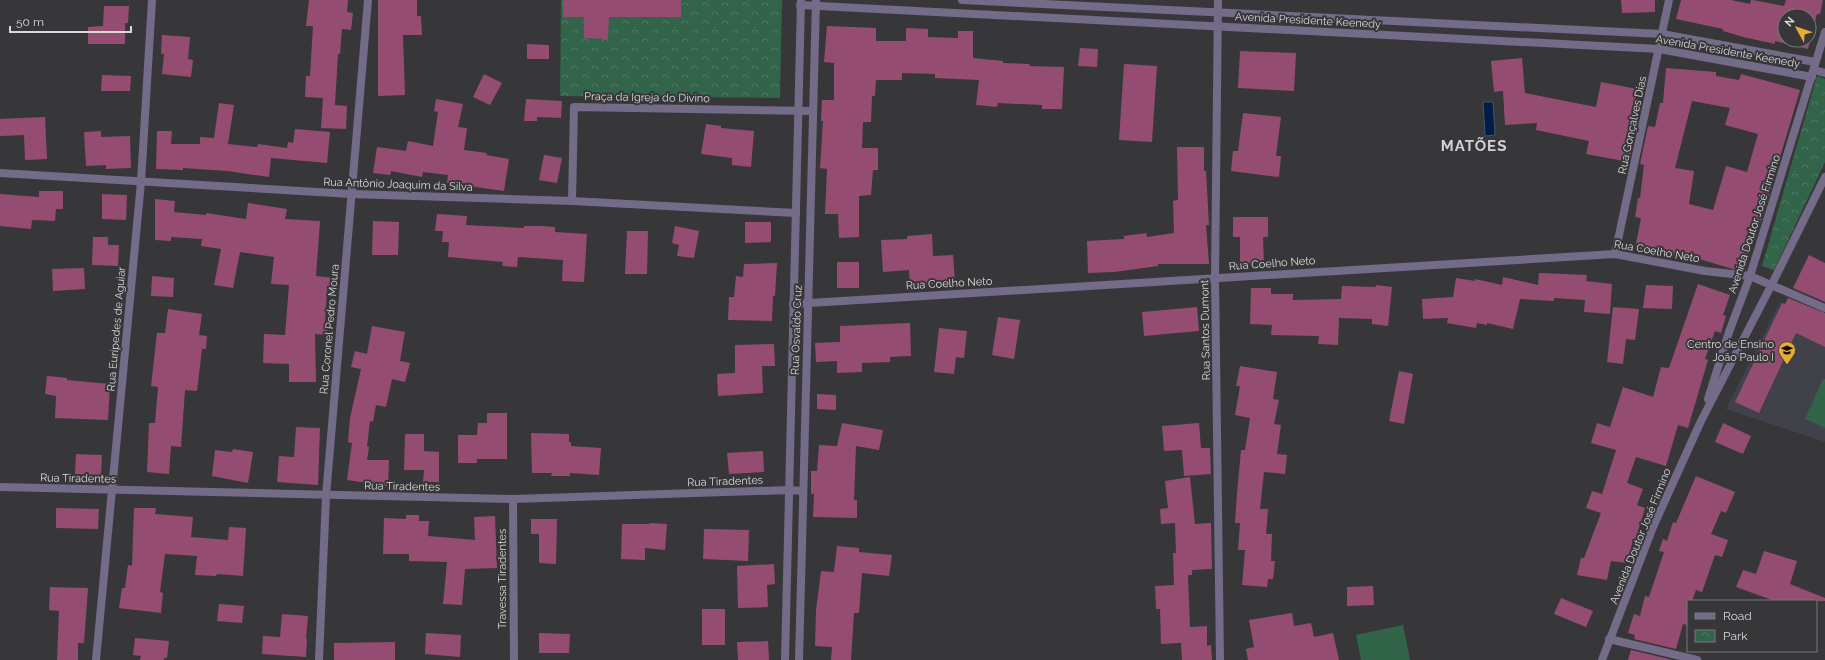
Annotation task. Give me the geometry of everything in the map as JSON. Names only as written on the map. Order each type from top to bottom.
[{"type":"street","name":"Rua Eurípedes de Aguiar","points":[[96,660],[141,182],[152,0]]},
{"type":"street","name":"Rua Coronel Pedro Moura","points":[[319,660],[326,496],[368,0]]},
{"type":"street","name":"Avenida Presidente Keenedy","points":[[962,0],[1662,34],[1814,69]]},
{"type":"street","name":"Rua Santos Dumont","points":[[1218,0],[1215,278],[1220,660]]},
{"type":"street","name":"Rua Gonçalves Dias","points":[[1615,254],[1669,0]]},
{"type":"street","name":"Avenida Presidente Keenedy","points":[[800,3],[1218,27],[1659,49],[1814,69]]},
{"type":"street","name":"Rua Osvaldo Cruz","points":[[785,660],[800,3]]},
{"type":"street","name":"Rua Osvaldo Cruz","points":[[799,660],[816,3]]},
{"type":"street","name":"Avenida Doutor José Firmino","points":[[1701,421],[1729,332],[1750,276],[1825,32]]},
{"type":"street","points":[[1814,69],[1825,73]]},
{"type":"street","name":"Praça da Igreja do Divino","points":[[572,201],[574,107],[813,111]]},
{"type":"street","name":"Rua Antônio Joaquim da Silva","points":[[0,173],[351,194],[572,201],[796,213]]},
{"type":"street","name":"Avenida Doutor José Firmino","points":[[1602,660],[1653,527],[1701,421],[1772,284],[1825,177]]},
{"type":"street","name":"Rua Coelho Neto","points":[[793,304],[1615,254],[1704,271],[1750,276],[1772,284],[1825,308]]},
{"type":"street","name":"Rua Tiradentes","points":[[0,487],[326,496],[513,499],[789,490],[803,491]]},
{"type":"street","name":"Travessa Tiradentes","points":[[513,499],[514,660]]},
{"type":"street","points":[[1609,639],[1696,660]]},
{"type":"shaded area","name":"Centro de Ensino João Paulo I","points":[[1780,302],[1825,321],[1825,442],[1726,409]]},
{"type":"green space","points":[[561,0],[782,0],[780,98],[560,96]]},
{"type":"green space","points":[[1817,76],[1825,79],[1825,162],[1774,270],[1762,266]]},
{"type":"green space","points":[[1823,379],[1825,379],[1825,428],[1805,419]]},
{"type":"green space","points":[[1403,625],[1410,660],[1361,660],[1356,635]]},
{"type":"water","points":[[1483,102],[1493,102],[1495,135],[1485,136]]},
{"type":"building","points":[[309,0],[348,0],[347,12],[353,13],[351,30],[342,29],[340,54],[338,54],[335,105],[347,106],[346,129],[321,128],[323,98],[305,97],[306,76],[310,76],[313,26],[306,26]]},
{"type":"building","points":[[378,0],[417,0],[417,16],[421,16],[422,35],[403,35],[405,95],[378,96]]},
{"type":"building","points":[[563,0],[681,0],[681,17],[609,17],[608,39],[584,38],[584,17],[563,17]]},
{"type":"building","points":[[1621,0],[1655,0],[1655,12],[1622,13]]},
{"type":"building","points":[[1681,0],[1731,0],[1750,4],[1751,0],[1753,0],[1784,6],[1786,0],[1823,0],[1820,14],[1817,14],[1817,8],[1777,8],[1777,41],[1775,41],[1775,44],[1743,37],[1723,31],[1723,29],[1676,19]]},
{"type":"building","points":[[104,6],[129,6],[128,23],[125,23],[125,44],[88,44],[88,27],[103,26]]},
{"type":"building","points":[[827,26],[876,28],[876,41],[906,41],[906,28],[928,29],[928,37],[958,38],[958,31],[973,31],[973,58],[1003,61],[1003,63],[1030,64],[1029,66],[1064,67],[1062,109],[1042,109],[1042,105],[998,103],[997,107],[976,105],[979,80],[935,78],[935,74],[902,73],[902,80],[876,80],[875,96],[872,96],[871,122],[863,122],[862,148],[878,148],[878,170],[873,170],[871,195],[859,196],[859,237],[839,238],[838,214],[825,214],[827,169],[820,168],[823,121],[821,121],[822,100],[834,100],[834,63],[824,62]]},
{"type":"building","points":[[162,35],[190,37],[188,59],[193,60],[191,77],[162,74],[164,54],[161,54]]},
{"type":"building","points":[[527,44],[549,45],[549,59],[527,59]]},
{"type":"building","points":[[1080,48],[1098,49],[1097,67],[1078,66]]},
{"type":"building","points":[[1240,51],[1296,53],[1294,91],[1238,88]]},
{"type":"building","points":[[1522,58],[1525,93],[1596,107],[1601,82],[1637,89],[1630,122],[1637,123],[1629,162],[1586,154],[1589,141],[1536,130],[1537,123],[1505,125],[1503,91],[1494,92],[1491,61]]},
{"type":"building","points":[[1124,64],[1157,66],[1152,142],[1119,140]]},
{"type":"building","points":[[1666,68],[1716,72],[1716,76],[1739,80],[1741,74],[1800,90],[1762,218],[1755,240],[1752,239],[1744,270],[1733,269],[1682,254],[1681,258],[1635,249],[1641,218],[1635,217],[1638,198],[1640,198],[1644,165],[1640,164],[1648,126],[1655,127],[1660,103],[1663,103]],"holes":[[[1692,101],[1730,108],[1725,125],[1758,134],[1747,172],[1726,166],[1713,210],[1689,204],[1694,171],[1675,168]]]},
{"type":"building","points":[[484,74],[502,83],[490,105],[473,97]]},
{"type":"building","points":[[102,75],[131,76],[130,91],[101,91]]},
{"type":"building","points":[[436,99],[463,104],[458,127],[467,128],[464,150],[487,153],[486,155],[509,159],[504,191],[447,183],[448,175],[423,172],[422,177],[391,171],[390,175],[373,173],[377,147],[406,151],[408,141],[433,146],[438,112],[434,111]]},
{"type":"building","points":[[526,99],[562,101],[561,118],[537,117],[537,121],[524,121]]},
{"type":"building","points":[[219,103],[234,105],[228,144],[257,147],[258,144],[287,148],[288,142],[293,143],[295,129],[330,132],[327,163],[271,158],[269,177],[227,171],[183,168],[183,170],[156,169],[157,131],[172,131],[171,144],[200,144],[200,137],[214,138]]},
{"type":"building","points":[[1243,113],[1281,117],[1276,156],[1281,156],[1279,177],[1231,171],[1233,151],[1238,151]]},
{"type":"building","points":[[45,117],[47,159],[25,160],[24,135],[0,136],[0,119]]},
{"type":"building","points":[[706,124],[721,126],[721,128],[754,131],[751,167],[732,165],[732,158],[701,154]]},
{"type":"building","points":[[101,131],[101,137],[130,136],[131,168],[106,169],[106,165],[86,166],[84,132]]},
{"type":"building","points":[[1177,147],[1204,147],[1204,171],[1206,171],[1209,225],[1206,225],[1209,264],[1158,264],[1158,266],[1114,272],[1088,273],[1087,241],[1124,239],[1124,236],[1146,233],[1147,237],[1174,233],[1173,201],[1178,200]]},
{"type":"building","points":[[544,155],[562,158],[557,183],[539,180]]},
{"type":"building","points":[[39,191],[63,191],[63,209],[56,209],[55,221],[32,220],[31,229],[0,226],[0,194],[39,197]]},
{"type":"building","points":[[102,194],[127,195],[126,220],[102,219]]},
{"type":"building","points":[[155,199],[175,201],[174,212],[206,215],[206,213],[246,219],[248,203],[287,209],[285,219],[320,221],[316,276],[336,278],[335,290],[327,290],[325,322],[328,323],[327,335],[315,334],[316,382],[289,382],[289,364],[263,363],[264,334],[285,335],[289,285],[271,284],[274,257],[240,252],[233,288],[214,285],[221,249],[201,246],[202,239],[171,237],[171,241],[155,240]]},
{"type":"building","points":[[437,214],[467,216],[466,225],[524,228],[524,226],[555,227],[555,232],[587,234],[584,282],[562,281],[563,260],[518,257],[517,267],[502,266],[503,262],[448,257],[449,242],[442,242],[443,231],[435,231]]},
{"type":"building","points":[[1233,217],[1268,217],[1268,237],[1263,237],[1264,263],[1240,264],[1240,237],[1233,237]]},
{"type":"building","points":[[373,221],[399,222],[398,255],[372,255]]},
{"type":"building","points":[[745,222],[771,222],[771,242],[745,243]]},
{"type":"building","points":[[675,226],[699,231],[694,258],[677,256],[679,245],[672,243]]},
{"type":"building","points":[[627,231],[648,231],[647,274],[625,274]]},
{"type":"building","points":[[932,234],[933,256],[953,255],[955,282],[910,287],[909,270],[883,272],[881,240],[907,239],[907,236]]},
{"type":"building","points":[[93,237],[108,237],[108,245],[119,245],[118,266],[92,265]]},
{"type":"building","points":[[1809,255],[1825,263],[1825,302],[1793,288]]},
{"type":"building","points":[[837,262],[859,262],[859,288],[837,288]]},
{"type":"building","points":[[777,263],[772,321],[728,320],[729,297],[734,297],[736,276],[743,277],[744,264]]},
{"type":"building","points":[[84,268],[85,289],[53,291],[52,269]]},
{"type":"building","points":[[1539,273],[1587,275],[1586,281],[1612,284],[1610,314],[1584,312],[1585,300],[1554,298],[1554,301],[1520,299],[1513,329],[1487,323],[1487,325],[1477,323],[1476,328],[1447,323],[1448,318],[1423,319],[1422,299],[1453,297],[1456,278],[1475,281],[1475,279],[1502,285],[1503,277],[1538,285]]},
{"type":"building","points":[[152,276],[174,278],[173,297],[151,296]]},
{"type":"building","points":[[1698,284],[1730,295],[1723,315],[1726,316],[1721,333],[1715,331],[1705,359],[1708,360],[1688,428],[1678,425],[1666,466],[1636,457],[1627,483],[1643,489],[1637,505],[1645,508],[1635,541],[1633,540],[1627,563],[1611,561],[1607,580],[1577,575],[1581,558],[1584,558],[1601,513],[1586,508],[1592,491],[1602,494],[1616,450],[1591,443],[1597,423],[1610,427],[1623,387],[1653,397],[1661,367],[1669,368]]},
{"type":"building","points":[[1376,285],[1392,287],[1388,326],[1372,324],[1372,319],[1339,318],[1338,345],[1318,344],[1319,336],[1271,335],[1272,325],[1250,324],[1251,288],[1271,288],[1271,294],[1293,294],[1293,300],[1341,299],[1342,286],[1376,287]]},
{"type":"building","points":[[1646,285],[1673,286],[1672,309],[1643,308]]},
{"type":"building","points":[[1788,298],[1825,313],[1825,347],[1796,333],[1759,413],[1735,402],[1782,303],[1785,304]]},
{"type":"building","points":[[1197,307],[1199,331],[1144,336],[1142,312]]},
{"type":"building","points":[[1613,307],[1639,309],[1635,340],[1626,339],[1623,364],[1607,362]]},
{"type":"building","points":[[168,309],[202,314],[199,335],[207,336],[206,349],[202,349],[197,391],[185,390],[181,447],[171,446],[169,474],[147,472],[149,423],[155,423],[158,387],[151,386],[157,333],[165,333]]},
{"type":"building","points":[[998,317],[1020,320],[1014,359],[992,355]]},
{"type":"building","points":[[910,323],[911,356],[890,357],[890,362],[862,363],[862,372],[837,373],[837,361],[816,362],[815,343],[840,342],[840,326]]},
{"type":"building","points":[[372,326],[405,332],[400,361],[410,363],[405,382],[392,379],[386,407],[376,405],[373,422],[370,421],[367,460],[389,460],[388,486],[347,480],[352,443],[348,442],[350,418],[361,369],[351,367],[355,351],[367,354]]},
{"type":"building","points":[[939,328],[967,331],[964,358],[956,357],[954,374],[934,372]]},
{"type":"building","points":[[774,344],[775,366],[762,366],[763,393],[718,396],[717,374],[735,373],[735,345]]},
{"type":"building","points":[[1240,366],[1277,372],[1273,399],[1279,400],[1274,424],[1281,425],[1277,454],[1287,455],[1285,474],[1264,472],[1260,509],[1268,509],[1266,534],[1272,534],[1271,561],[1275,561],[1273,579],[1268,579],[1267,587],[1242,585],[1245,550],[1238,550],[1240,523],[1235,523],[1241,450],[1245,450],[1250,418],[1235,415],[1240,386],[1236,386]]},
{"type":"building","points":[[1399,371],[1413,374],[1404,424],[1389,421]]},
{"type":"building","points":[[47,376],[67,378],[67,380],[110,384],[108,420],[55,418],[56,396],[45,394]]},
{"type":"building","points":[[817,394],[836,395],[836,410],[817,409]]},
{"type":"building","points":[[487,413],[507,413],[507,459],[477,459],[477,463],[458,463],[458,435],[477,435],[478,423],[487,423]]},
{"type":"building","points":[[842,423],[883,430],[879,450],[856,446],[854,500],[857,500],[857,518],[813,517],[814,494],[811,494],[811,471],[817,471],[819,445],[837,446]]},
{"type":"building","points":[[1199,423],[1201,448],[1210,448],[1211,474],[1184,476],[1182,450],[1164,451],[1162,426]]},
{"type":"building","points":[[1723,423],[1751,436],[1743,454],[1715,442]]},
{"type":"building","points":[[296,427],[320,428],[318,485],[277,482],[279,456],[294,457]]},
{"type":"building","points":[[531,433],[569,434],[569,442],[571,442],[571,446],[601,448],[599,475],[570,473],[570,476],[551,476],[552,473],[532,473]]},
{"type":"building","points":[[405,434],[424,434],[424,451],[439,452],[439,482],[423,482],[424,470],[404,470]]},
{"type":"building","points":[[233,449],[253,452],[248,483],[212,476],[215,450],[232,452]]},
{"type":"building","points":[[763,451],[764,472],[729,474],[727,453]]},
{"type":"building","points":[[76,454],[102,455],[101,475],[75,474]]},
{"type":"building","points":[[1696,476],[1735,492],[1726,513],[1721,511],[1711,534],[1728,540],[1722,557],[1715,555],[1702,592],[1696,590],[1692,600],[1687,600],[1687,625],[1683,624],[1676,649],[1634,639],[1635,635],[1628,633],[1634,614],[1640,616],[1645,596],[1649,597],[1664,552],[1659,551],[1663,539],[1667,541],[1673,522],[1676,523]]},
{"type":"building","points":[[1190,477],[1195,524],[1211,523],[1212,569],[1192,570],[1192,575],[1188,575],[1190,627],[1207,626],[1207,646],[1211,645],[1212,660],[1182,660],[1181,643],[1161,644],[1160,609],[1156,609],[1155,586],[1174,585],[1173,553],[1176,553],[1175,523],[1161,524],[1160,509],[1168,508],[1165,481]]},
{"type":"building","points":[[56,508],[99,509],[98,529],[56,528]]},
{"type":"building","points":[[134,508],[156,508],[155,514],[193,517],[191,537],[228,540],[229,527],[246,528],[243,576],[217,574],[216,576],[195,575],[197,556],[165,554],[160,592],[163,593],[161,613],[119,608],[122,588],[125,588],[128,565],[132,566]]},
{"type":"building","points":[[406,515],[419,515],[419,521],[429,521],[428,536],[475,540],[474,517],[495,516],[497,568],[465,569],[462,605],[443,604],[447,562],[409,561],[409,554],[383,554],[384,518],[406,519]]},
{"type":"building","points":[[531,519],[557,519],[556,564],[539,563],[539,534],[531,534]]},
{"type":"building","points":[[622,524],[667,524],[665,550],[645,548],[645,560],[621,559]]},
{"type":"building","points":[[704,529],[749,530],[748,561],[703,559]]},
{"type":"building","points":[[837,546],[859,548],[859,552],[892,555],[889,576],[862,573],[859,613],[854,613],[851,660],[831,660],[832,647],[815,646],[816,610],[821,571],[834,572]]},
{"type":"building","points":[[1764,551],[1797,561],[1790,584],[1825,598],[1825,601],[1772,600],[1736,587],[1743,570],[1756,574]]},
{"type":"building","points":[[774,564],[775,584],[767,585],[768,607],[738,608],[737,566]]},
{"type":"building","points":[[1373,586],[1374,605],[1347,606],[1347,587]]},
{"type":"building","points":[[50,587],[88,588],[84,643],[78,643],[78,660],[57,660],[59,611],[49,610]]},
{"type":"building","points":[[1561,598],[1593,611],[1586,627],[1554,614]]},
{"type":"building","points":[[219,604],[244,606],[242,623],[217,621]]},
{"type":"building","points":[[702,609],[725,609],[725,645],[702,645]]},
{"type":"building","points":[[1292,613],[1294,626],[1311,623],[1314,637],[1333,633],[1339,660],[1248,660],[1246,649],[1254,647],[1249,620]]},
{"type":"building","points":[[282,614],[308,616],[306,657],[262,654],[263,636],[280,637]]},
{"type":"building","points":[[426,633],[461,635],[460,657],[425,654]]},
{"type":"building","points":[[539,633],[570,634],[569,653],[539,653]]},
{"type":"building","points":[[135,638],[169,641],[167,658],[164,658],[164,660],[140,660],[141,656],[133,655]]},
{"type":"building","points":[[768,641],[769,660],[738,660],[737,642]]},
{"type":"building","points":[[395,642],[395,660],[334,660],[334,643]]},
{"type":"building","points":[[1631,650],[1673,660],[1628,660]]},
{"type":"place","name":"Centro de Ensino João Paulo I","points":[[1787,365]]},
{"type":"district","name":"MATÕES","points":[[1474,146]]}]
